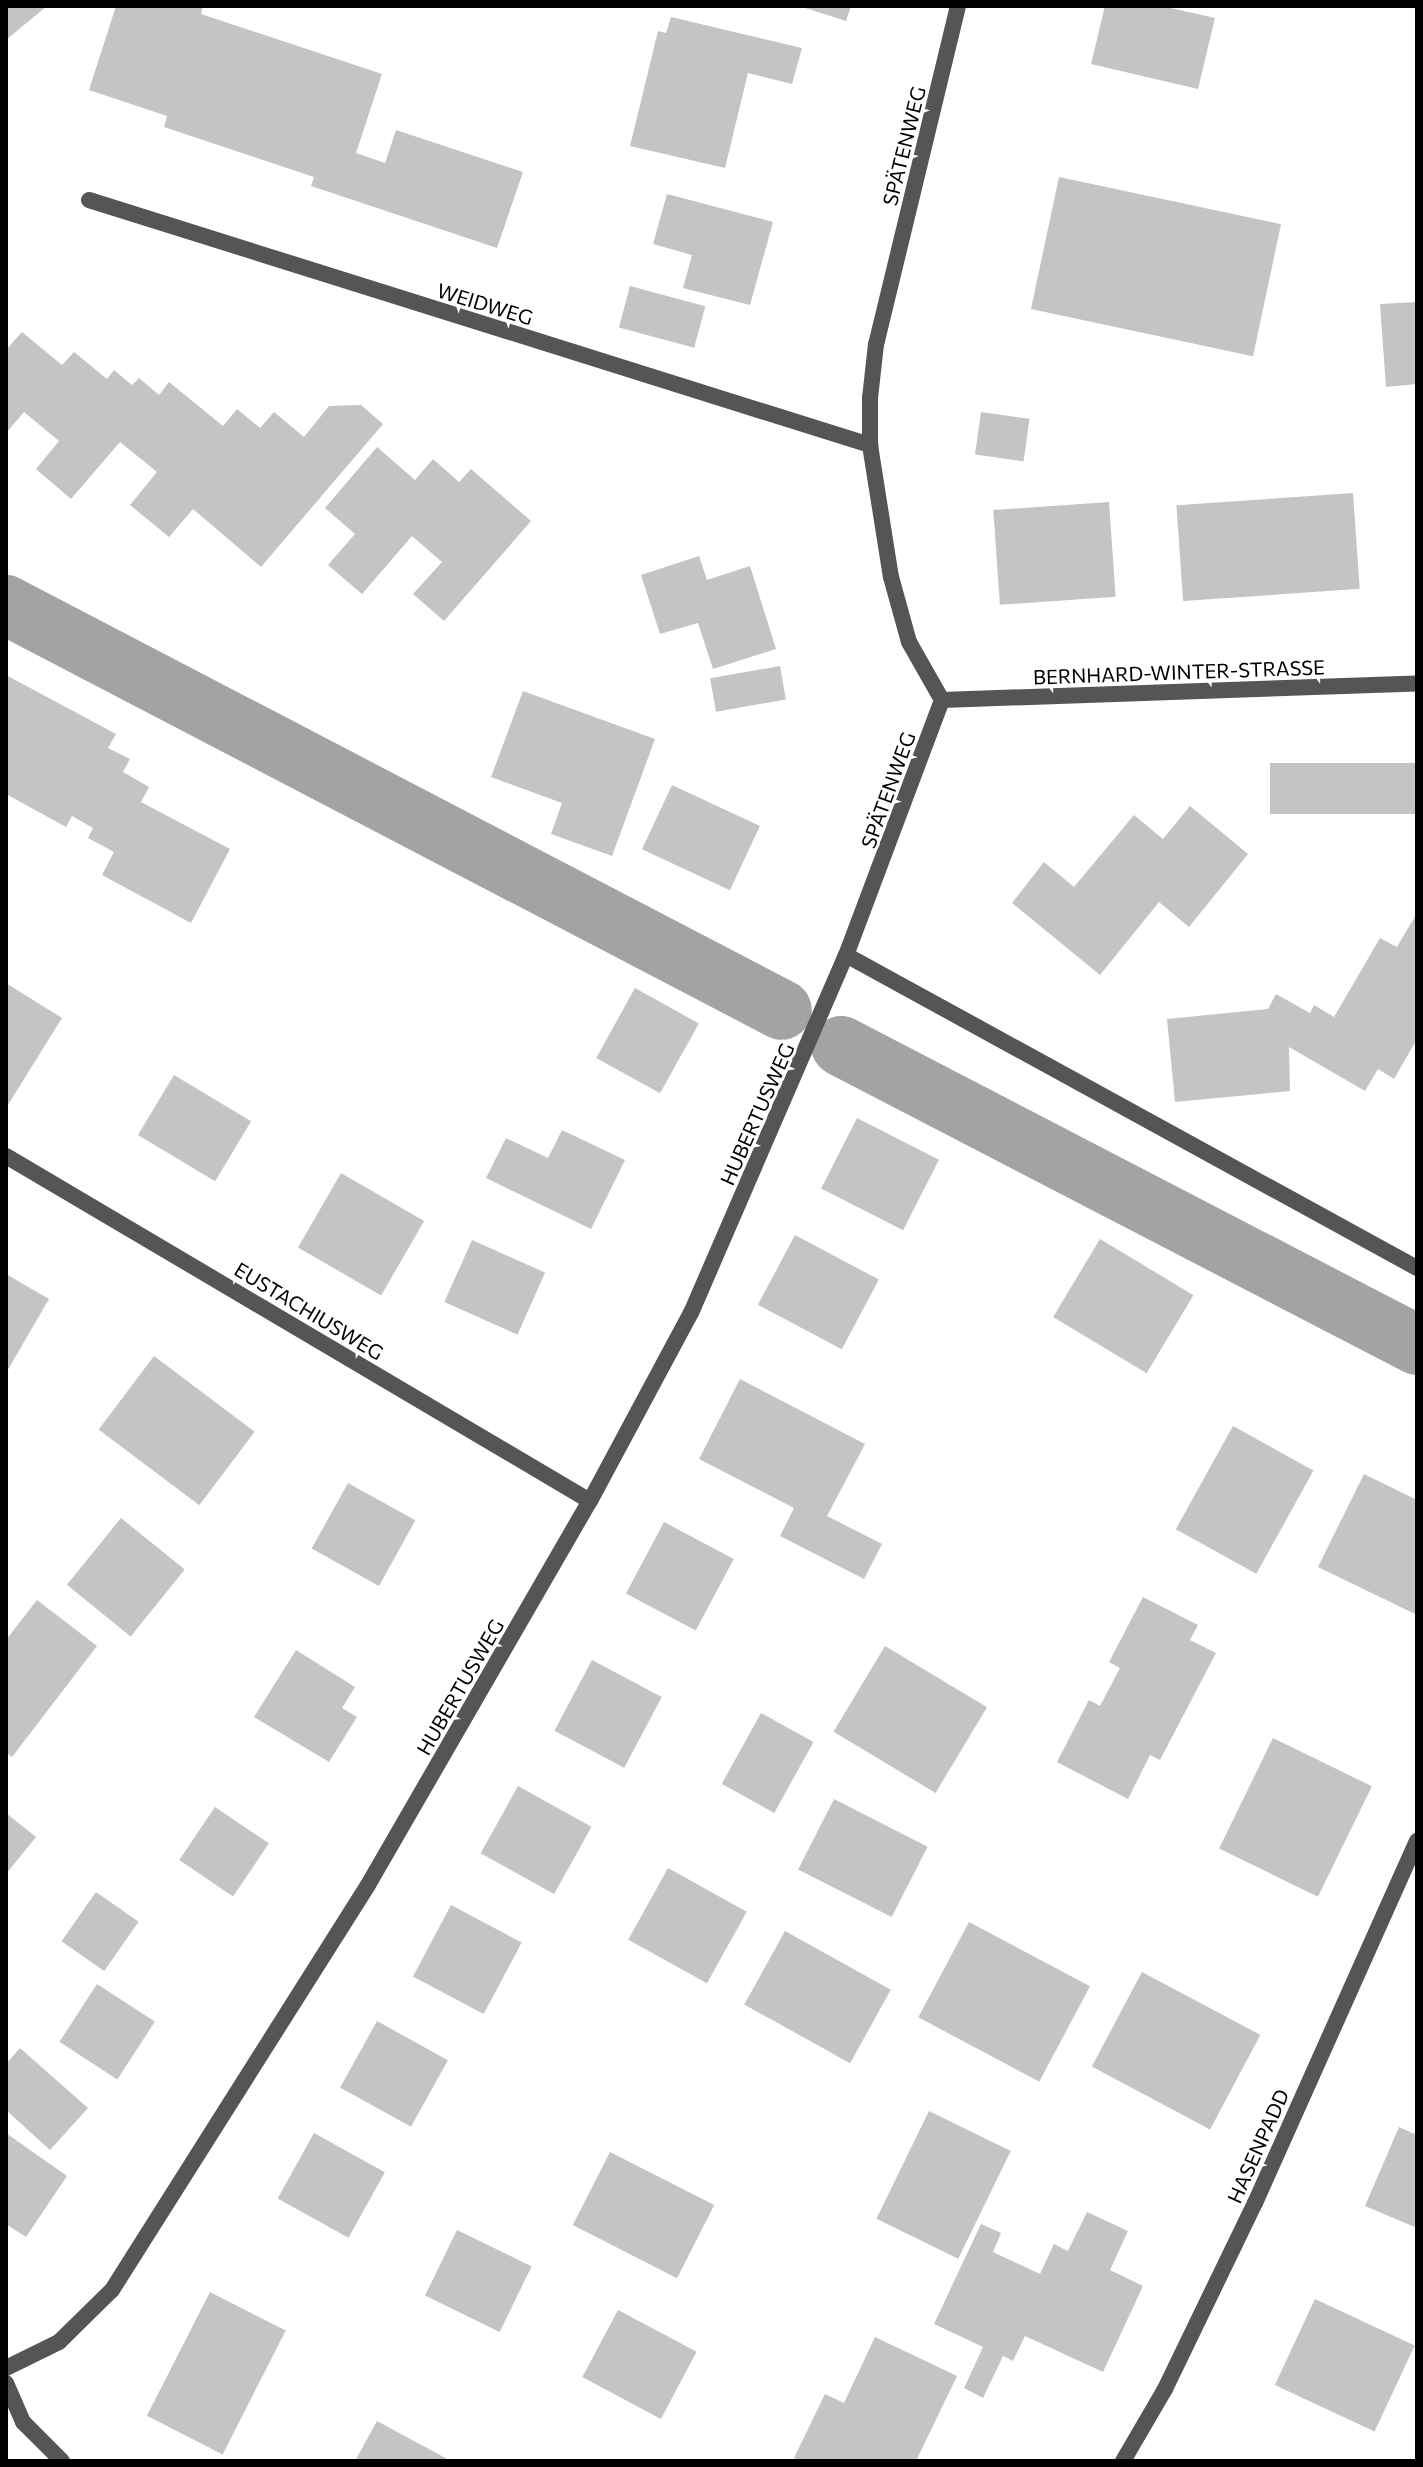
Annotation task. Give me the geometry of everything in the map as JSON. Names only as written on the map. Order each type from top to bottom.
[{"type":"street","name":"SPÄTENWEG","points":[[846,955],[942,700],[909,642],[891,577],[870,445],[870,398],[876,344],[958,6]]},
{"type":"street","name":"WEIDWEG","points":[[89,200],[870,445]]},
{"type":"street","name":"BERNHARD-WINTER-STRASSE","points":[[942,700],[1417,683]]},
{"type":"street","points":[[846,955],[1417,1268]]},
{"type":"street","name":"HUBERTUSWEG","points":[[6,2368],[59,2342],[112,2290],[368,1885],[590,1501],[691,1313],[846,955]]},
{"type":"street","name":"EUSTACHIUSWEG","points":[[6,1156],[590,1501]]},
{"type":"street","name":"HASENPADD","points":[[1123,2461],[1165,2389],[1255,2203],[1417,1841]]},
{"type":"street","points":[[6,2383],[23,2422],[62,2461]]},
{"type":"building","points":[[6,6],[47,6],[6,40]]},
{"type":"building","points":[[116,6],[203,6],[201,14],[382,74],[356,153],[385,163],[396,130],[523,172],[497,248],[311,186],[314,177],[164,127],[167,116],[89,90]]},
{"type":"building","points":[[799,6],[851,6],[846,21]]},
{"type":"building","points":[[1105,6],[1162,6],[1215,18],[1198,89],[1091,64]]},
{"type":"building","points":[[671,17],[802,48],[792,84],[748,73],[725,168],[630,146],[658,31],[666,33]]},
{"type":"building","points":[[1059,177],[1281,224],[1253,356],[1031,309]]},
{"type":"building","points":[[667,194],[773,222],[750,305],[683,288],[692,255],[653,244]]},
{"type":"building","points":[[630,286],[705,306],[694,348],[619,328]]},
{"type":"building","points":[[1417,302],[1417,384],[1386,387],[1380,304]]},
{"type":"building","points":[[22,332],[62,365],[74,352],[107,379],[114,370],[132,385],[139,378],[159,395],[169,382],[223,426],[237,409],[260,428],[274,412],[304,437],[329,406],[361,405],[383,424],[261,567],[193,509],[169,537],[130,505],[157,472],[120,442],[71,499],[36,469],[59,441],[24,412],[6,433],[6,350]]},
{"type":"building","points":[[981,412],[1030,419],[1024,461],[975,455]]},
{"type":"building","points":[[377,447],[415,480],[433,459],[459,482],[471,469],[531,521],[444,621],[413,594],[442,562],[412,536],[362,594],[328,565],[355,534],[325,508]]},
{"type":"building","points":[[1353,493],[1360,589],[1183,601],[1176,505]]},
{"type":"building","points":[[1109,502],[1116,597],[1000,605],[993,510]]},
{"type":"building","points":[[699,556],[707,580],[750,566],[776,649],[713,669],[698,623],[660,634],[641,575]]},
{"type":"building","points":[[780,666],[786,699],[716,712],[710,678]]},
{"type":"building","points":[[6,675],[116,734],[108,748],[130,759],[123,772],[149,787],[141,802],[230,849],[191,923],[102,875],[114,852],[88,838],[93,828],[72,816],[66,827],[6,794]]},
{"type":"building","points":[[523,691],[655,739],[612,856],[551,834],[562,803],[491,777]]},
{"type":"building","points":[[1270,763],[1417,763],[1417,814],[1270,814]]},
{"type":"building","points":[[672,785],[760,826],[730,890],[642,849]]},
{"type":"building","points":[[1190,806],[1248,854],[1189,927],[1159,902],[1100,975],[1012,903],[1044,862],[1074,887],[1134,815],[1163,839]]},
{"type":"building","points":[[1417,913],[1417,1039],[1394,1079],[1378,1069],[1365,1091],[1289,1047],[1290,1091],[1175,1102],[1167,1019],[1268,1009],[1276,994],[1310,1013],[1314,1005],[1334,1017],[1380,938],[1397,947]]},
{"type":"building","points":[[6,983],[62,1018],[6,1108]]},
{"type":"building","points":[[635,988],[699,1023],[660,1093],[596,1058]]},
{"type":"building","points":[[174,1075],[251,1121],[215,1181],[138,1135]]},
{"type":"building","points":[[857,1118],[939,1160],[903,1230],[821,1188]]},
{"type":"building","points":[[562,1130],[625,1160],[591,1229],[486,1178],[506,1138],[548,1158]]},
{"type":"building","points":[[341,1173],[424,1221],[381,1295],[298,1247]]},
{"type":"building","points":[[795,1235],[879,1280],[842,1349],[758,1305]]},
{"type":"building","points":[[1100,1239],[1193,1295],[1147,1373],[1053,1317]]},
{"type":"building","points":[[472,1240],[545,1273],[517,1335],[444,1302]]},
{"type":"building","points":[[6,1274],[49,1299],[6,1373]]},
{"type":"building","points":[[154,1356],[255,1432],[199,1505],[99,1429]]},
{"type":"building","points":[[740,1379],[865,1444],[827,1516],[882,1544],[864,1579],[780,1536],[794,1508],[699,1459]]},
{"type":"building","points":[[1233,1426],[1313,1471],[1256,1574],[1176,1529]]},
{"type":"building","points":[[1364,1474],[1417,1500],[1417,1615],[1318,1567]]},
{"type":"building","points":[[348,1483],[415,1520],[379,1586],[312,1549]]},
{"type":"building","points":[[121,1518],[185,1570],[131,1636],[67,1585]]},
{"type":"building","points":[[664,1522],[734,1559],[696,1631],[626,1594]]},
{"type":"building","points":[[1143,1597],[1198,1625],[1190,1640],[1216,1653],[1160,1760],[1150,1755],[1128,1799],[1057,1762],[1089,1700],[1100,1706],[1120,1668],[1109,1662]]},
{"type":"building","points":[[37,1600],[97,1646],[12,1757],[6,1752],[6,1640]]},
{"type":"building","points":[[885,1646],[987,1707],[935,1793],[833,1732]]},
{"type":"building","points":[[296,1650],[355,1687],[342,1708],[357,1717],[329,1762],[254,1717]]},
{"type":"building","points":[[592,1660],[662,1697],[624,1768],[554,1731]]},
{"type":"building","points":[[761,1713],[813,1742],[774,1813],[722,1784]]},
{"type":"building","points":[[1273,1738],[1372,1786],[1318,1897],[1219,1849]]},
{"type":"building","points":[[518,1786],[591,1827],[554,1894],[481,1853]]},
{"type":"building","points":[[834,1799],[928,1847],[892,1917],[798,1869]]},
{"type":"building","points":[[215,1807],[269,1843],[233,1896],[179,1860]]},
{"type":"building","points":[[6,1813],[36,1837],[6,1874]]},
{"type":"building","points":[[668,1868],[747,1912],[707,1983],[628,1940]]},
{"type":"building","points":[[96,1892],[139,1922],[104,1971],[62,1941]]},
{"type":"building","points":[[451,1905],[522,1943],[484,2014],[413,1977]]},
{"type":"building","points":[[969,1922],[1090,1986],[1039,2082],[918,2017]]},
{"type":"building","points":[[785,1931],[891,1990],[850,2063],[744,2004]]},
{"type":"building","points":[[1142,1972],[1260,2035],[1210,2129],[1092,2066]]},
{"type":"building","points":[[97,1984],[155,2022],[117,2079],[59,2042]]},
{"type":"building","points":[[377,2021],[448,2060],[411,2127],[340,2087]]},
{"type":"building","points":[[20,2048],[88,2108],[50,2150],[6,2110],[6,2064]]},
{"type":"building","points":[[929,2111],[1011,2151],[958,2259],[876,2219]]},
{"type":"building","points":[[1399,2127],[1417,2135],[1417,2228],[1365,2206]]},
{"type":"building","points":[[6,2133],[67,2176],[26,2237],[6,2224]]},
{"type":"building","points":[[314,2133],[385,2172],[348,2238],[278,2199]]},
{"type":"building","points":[[610,2152],[714,2205],[677,2278],[573,2225]]},
{"type":"building","points":[[1087,2212],[1128,2231],[1110,2270],[1143,2286],[1103,2372],[1025,2336],[1013,2361],[1003,2356],[983,2398],[964,2388],[983,2347],[934,2324],[981,2224],[1001,2233],[993,2252],[1040,2274],[1054,2244],[1068,2251]]},
{"type":"building","points":[[457,2230],[532,2266],[500,2332],[425,2296]]},
{"type":"building","points":[[210,2292],[286,2331],[223,2454],[147,2416]]},
{"type":"building","points":[[1315,2299],[1415,2345],[1375,2432],[1275,2385]]},
{"type":"building","points":[[618,2310],[697,2352],[661,2419],[582,2377]]},
{"type":"building","points":[[875,2337],[957,2376],[916,2461],[801,2461],[794,2458],[825,2394],[844,2403]]},
{"type":"building","points":[[377,2421],[451,2461],[355,2461]]},
{"type":"waterway","points":[[6,605],[782,1010]]},
{"type":"waterway","points":[[841,1046],[1417,1345]]}]
